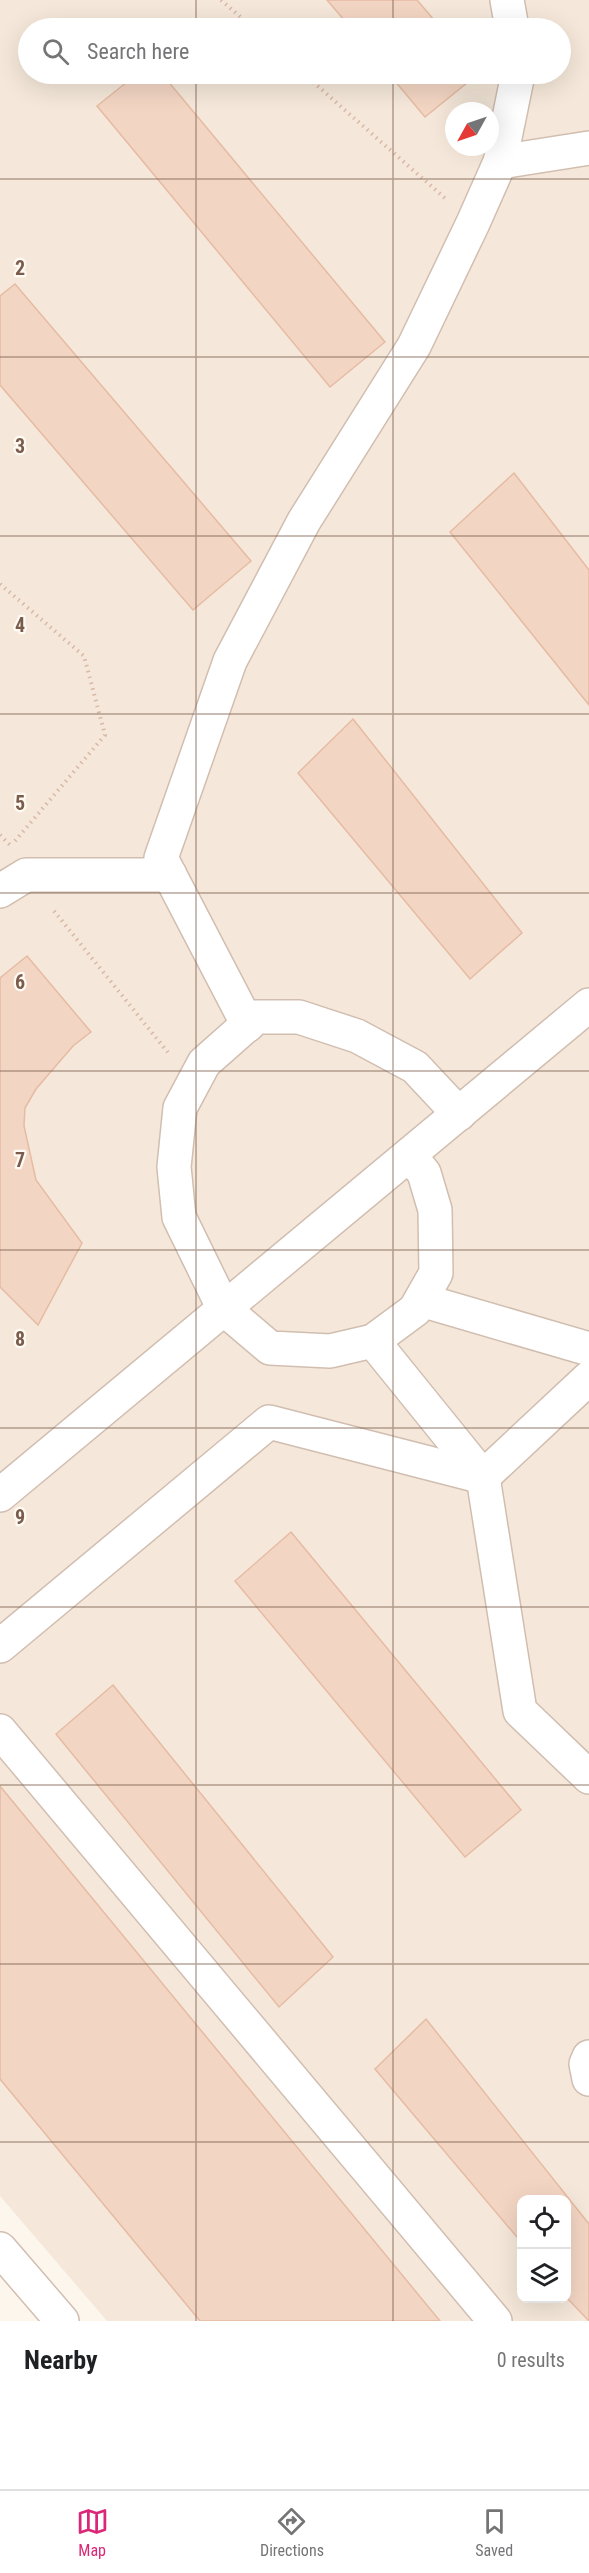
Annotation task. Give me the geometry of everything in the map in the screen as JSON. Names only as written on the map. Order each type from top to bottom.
[{"type":"street","points":[[507,0],[510,18]]},
{"type":"street","points":[[248,1025],[161,858],[230,662],[304,521],[414,346],[500,162],[516,84]]},
{"type":"street","points":[[500,162],[589,148]]},
{"type":"street","points":[[13,883],[170,875]]},
{"type":"street","points":[[0,1495],[589,1005]]},
{"type":"street","points":[[409,1155],[424,1173],[435,1210],[436,1273],[415,1310],[373,1341],[330,1351],[270,1348],[224,1309],[179,1217],[174,1167],[180,1108],[204,1063],[256,1017],[299,1017],[357,1035],[415,1067],[459,1113]]},
{"type":"street","points":[[421,1300],[589,1349]]},
{"type":"street","points":[[373,1341],[483,1477],[520,1711],[589,1777]]},
{"type":"street","points":[[483,1477],[589,1378]]},
{"type":"street","points":[[0,1646],[269,1422],[483,1477]]},
{"type":"street","points":[[0,1731],[495,2321]]},
{"type":"street","points":[[589,2057],[586,2064],[589,2079]]},
{"type":"street","points":[[0,2249],[62,2321]]},
{"type":"path","points":[[221,0],[242,18]]},
{"type":"path","points":[[315,84],[473,223]]},
{"type":"path","points":[[0,584],[84,656],[105,735],[11,846]]},
{"type":"path","points":[[13,883],[194,1084]]},
{"type":"shaded area","points":[[0,0],[589,0],[589,2321],[107,2321],[0,2196]]},
{"type":"building","points":[[327,0],[417,0],[432,18],[342,18]]},
{"type":"building","points":[[124,84],[170,84],[385,342],[330,387],[97,106]]},
{"type":"building","points":[[397,84],[466,84],[425,117]]},
{"type":"building","points":[[15,284],[251,561],[193,610],[0,385],[0,296]]},
{"type":"building","points":[[514,473],[589,570],[589,705],[450,532]]},
{"type":"building","points":[[353,719],[522,933],[470,979],[298,773]]},
{"type":"building","points":[[27,956],[91,1032],[73,1046],[36,1089],[25,1108],[24,1126],[36,1180],[82,1243],[38,1325],[0,1287],[0,978]]},
{"type":"building","points":[[291,1532],[521,1810],[465,1857],[235,1581]]},
{"type":"building","points":[[113,1685],[333,1957],[279,2007],[56,1734]]},
{"type":"building","points":[[0,1786],[440,2321],[200,2321],[0,2079]]},
{"type":"building","points":[[426,2019],[566,2195],[517,2195],[517,2237],[375,2069]]},
{"type":"building","points":[[571,2201],[589,2224],[589,2321],[571,2302]]}]
